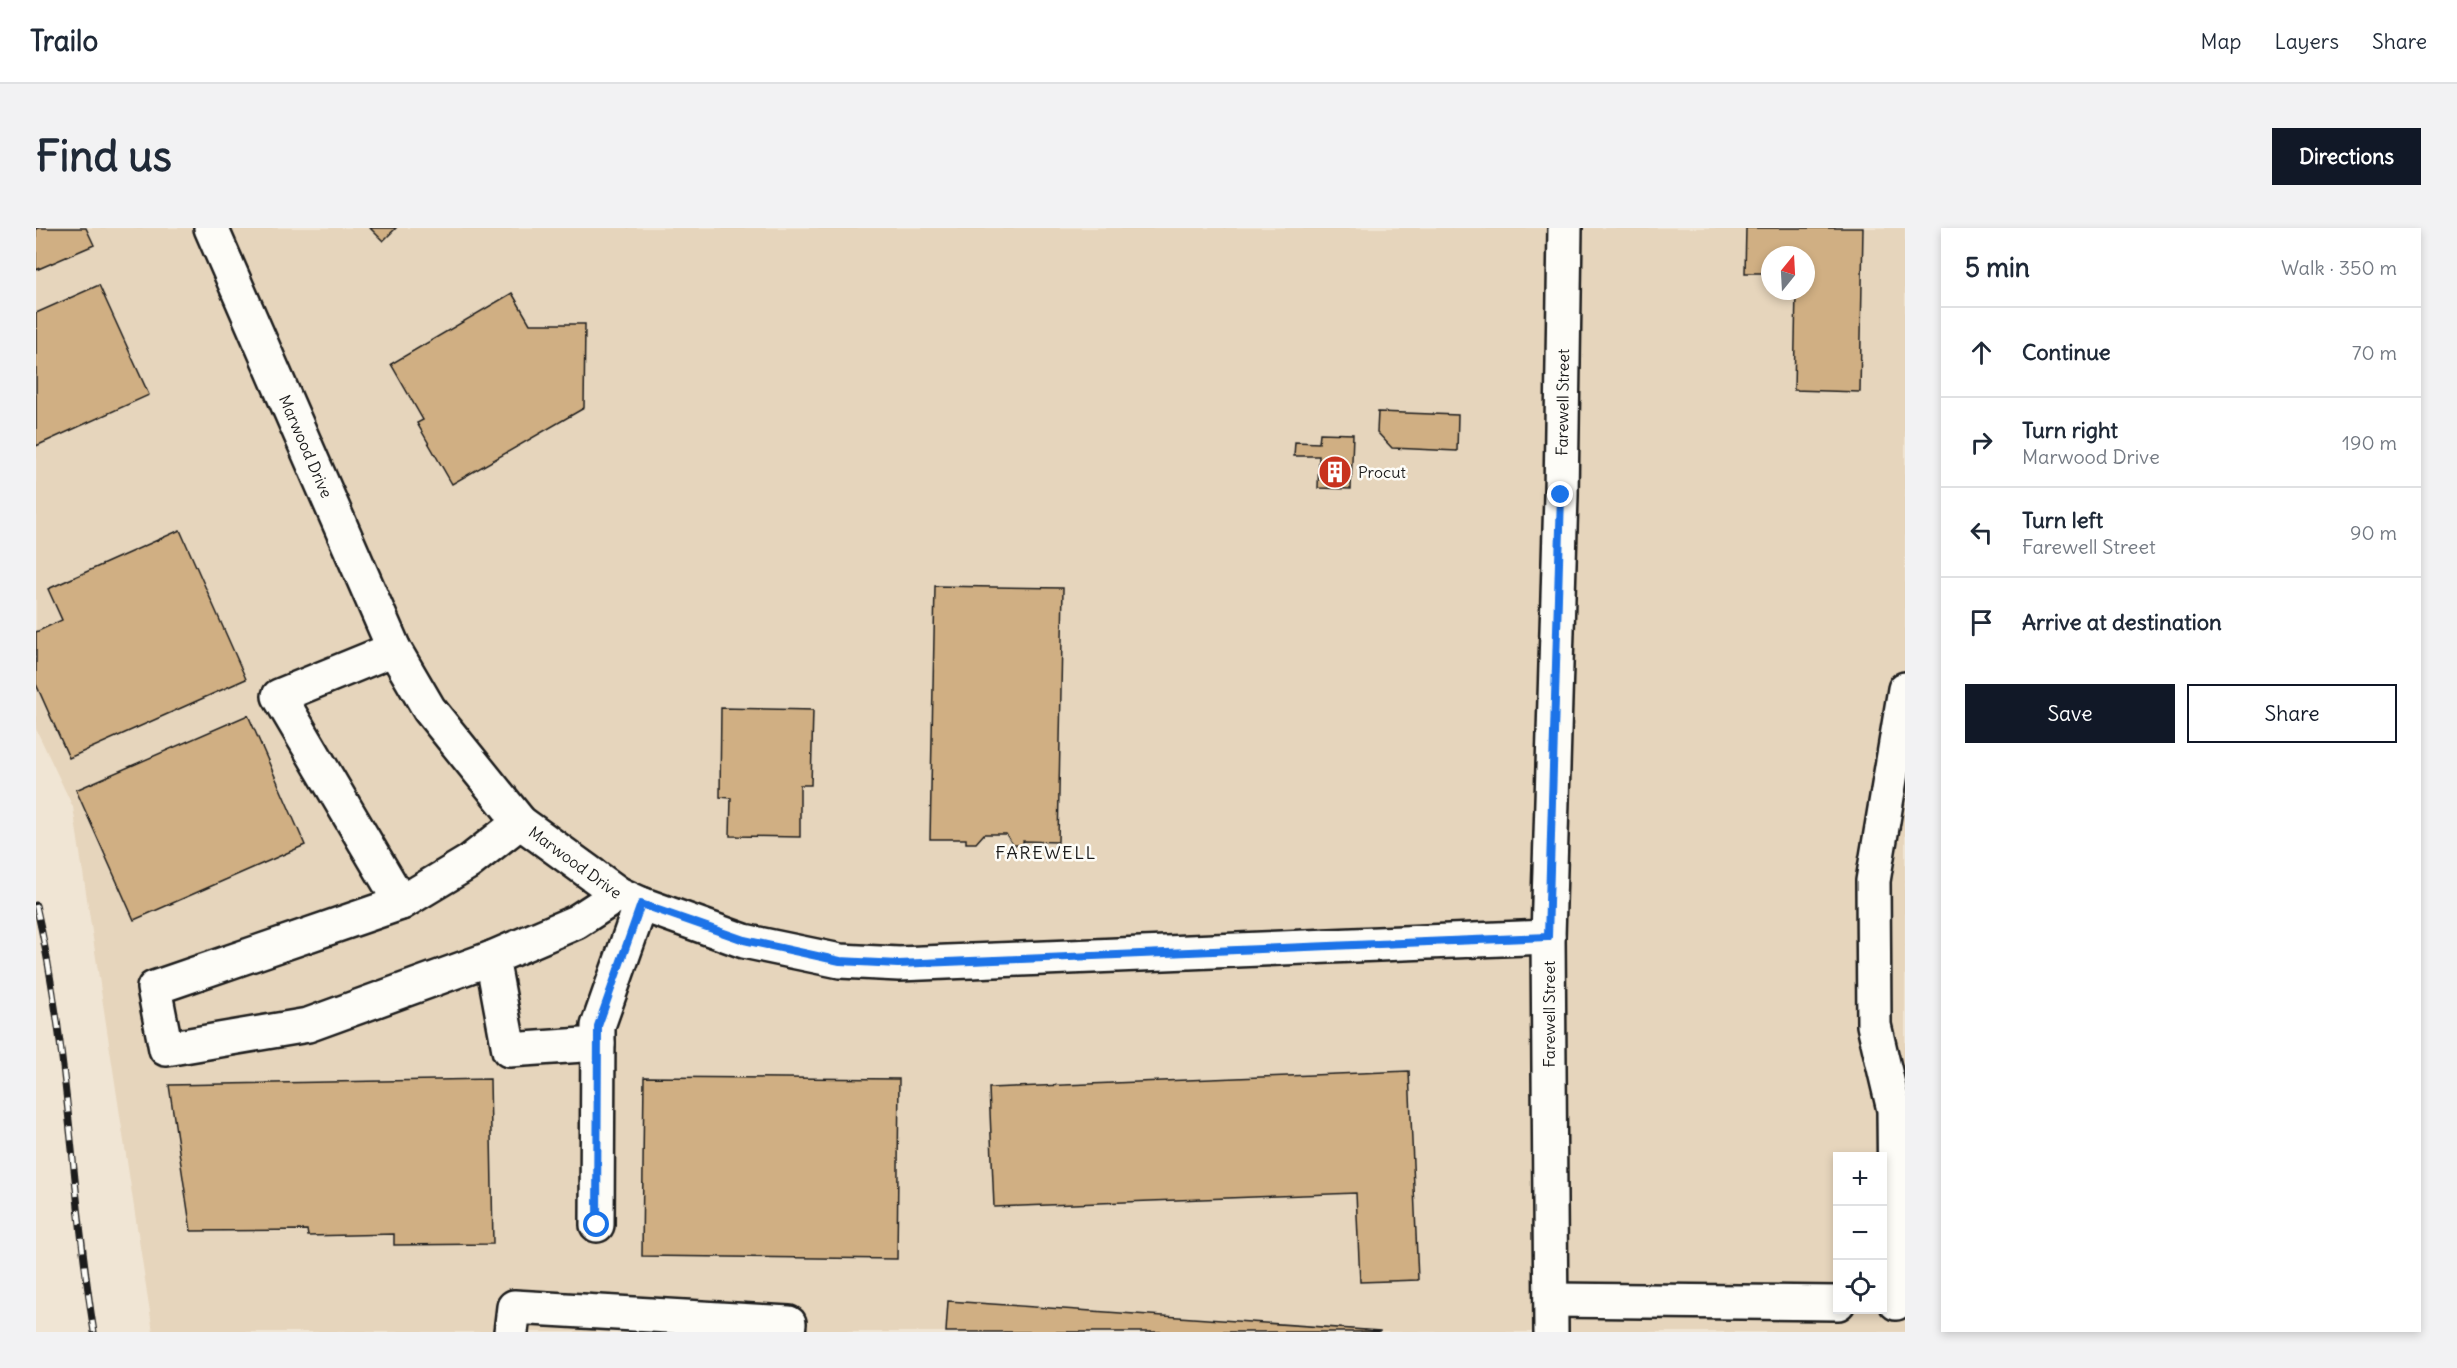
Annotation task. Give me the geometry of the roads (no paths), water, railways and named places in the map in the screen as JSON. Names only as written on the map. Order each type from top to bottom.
[{"type":"street","name":"Marwood Drive","points":[[211,228],[394,649],[429,709],[520,822],[630,899],[744,940],[840,961],[898,964],[1548,937]]},
{"type":"street","name":"Farewell Street","points":[[1551,1316],[1548,937],[1561,483],[1565,228]]},
{"type":"street","points":[[394,649],[279,696],[401,903]]},
{"type":"street","points":[[1895,1303],[1894,1110],[1874,1025],[1873,880],[1895,809],[1905,689]]},
{"type":"street","points":[[520,822],[469,862],[401,903],[154,988],[166,1049],[308,1025],[492,958],[630,899]]},
{"type":"street","points":[[597,1225],[598,1026],[630,899]]},
{"type":"street","points":[[492,958],[509,1050],[598,1044]]},
{"type":"street","points":[[1551,1316],[1833,1303]]},
{"type":"street","points":[[511,1332],[514,1307],[789,1323],[788,1332]]},
{"type":"railway","points":[[36,905],[56,1011],[94,1332]]},
{"type":"place","name":"Procut","points":[[1335,472]]},
{"type":"district","name":"FAREWELL","points":[[1046,853]]}]
